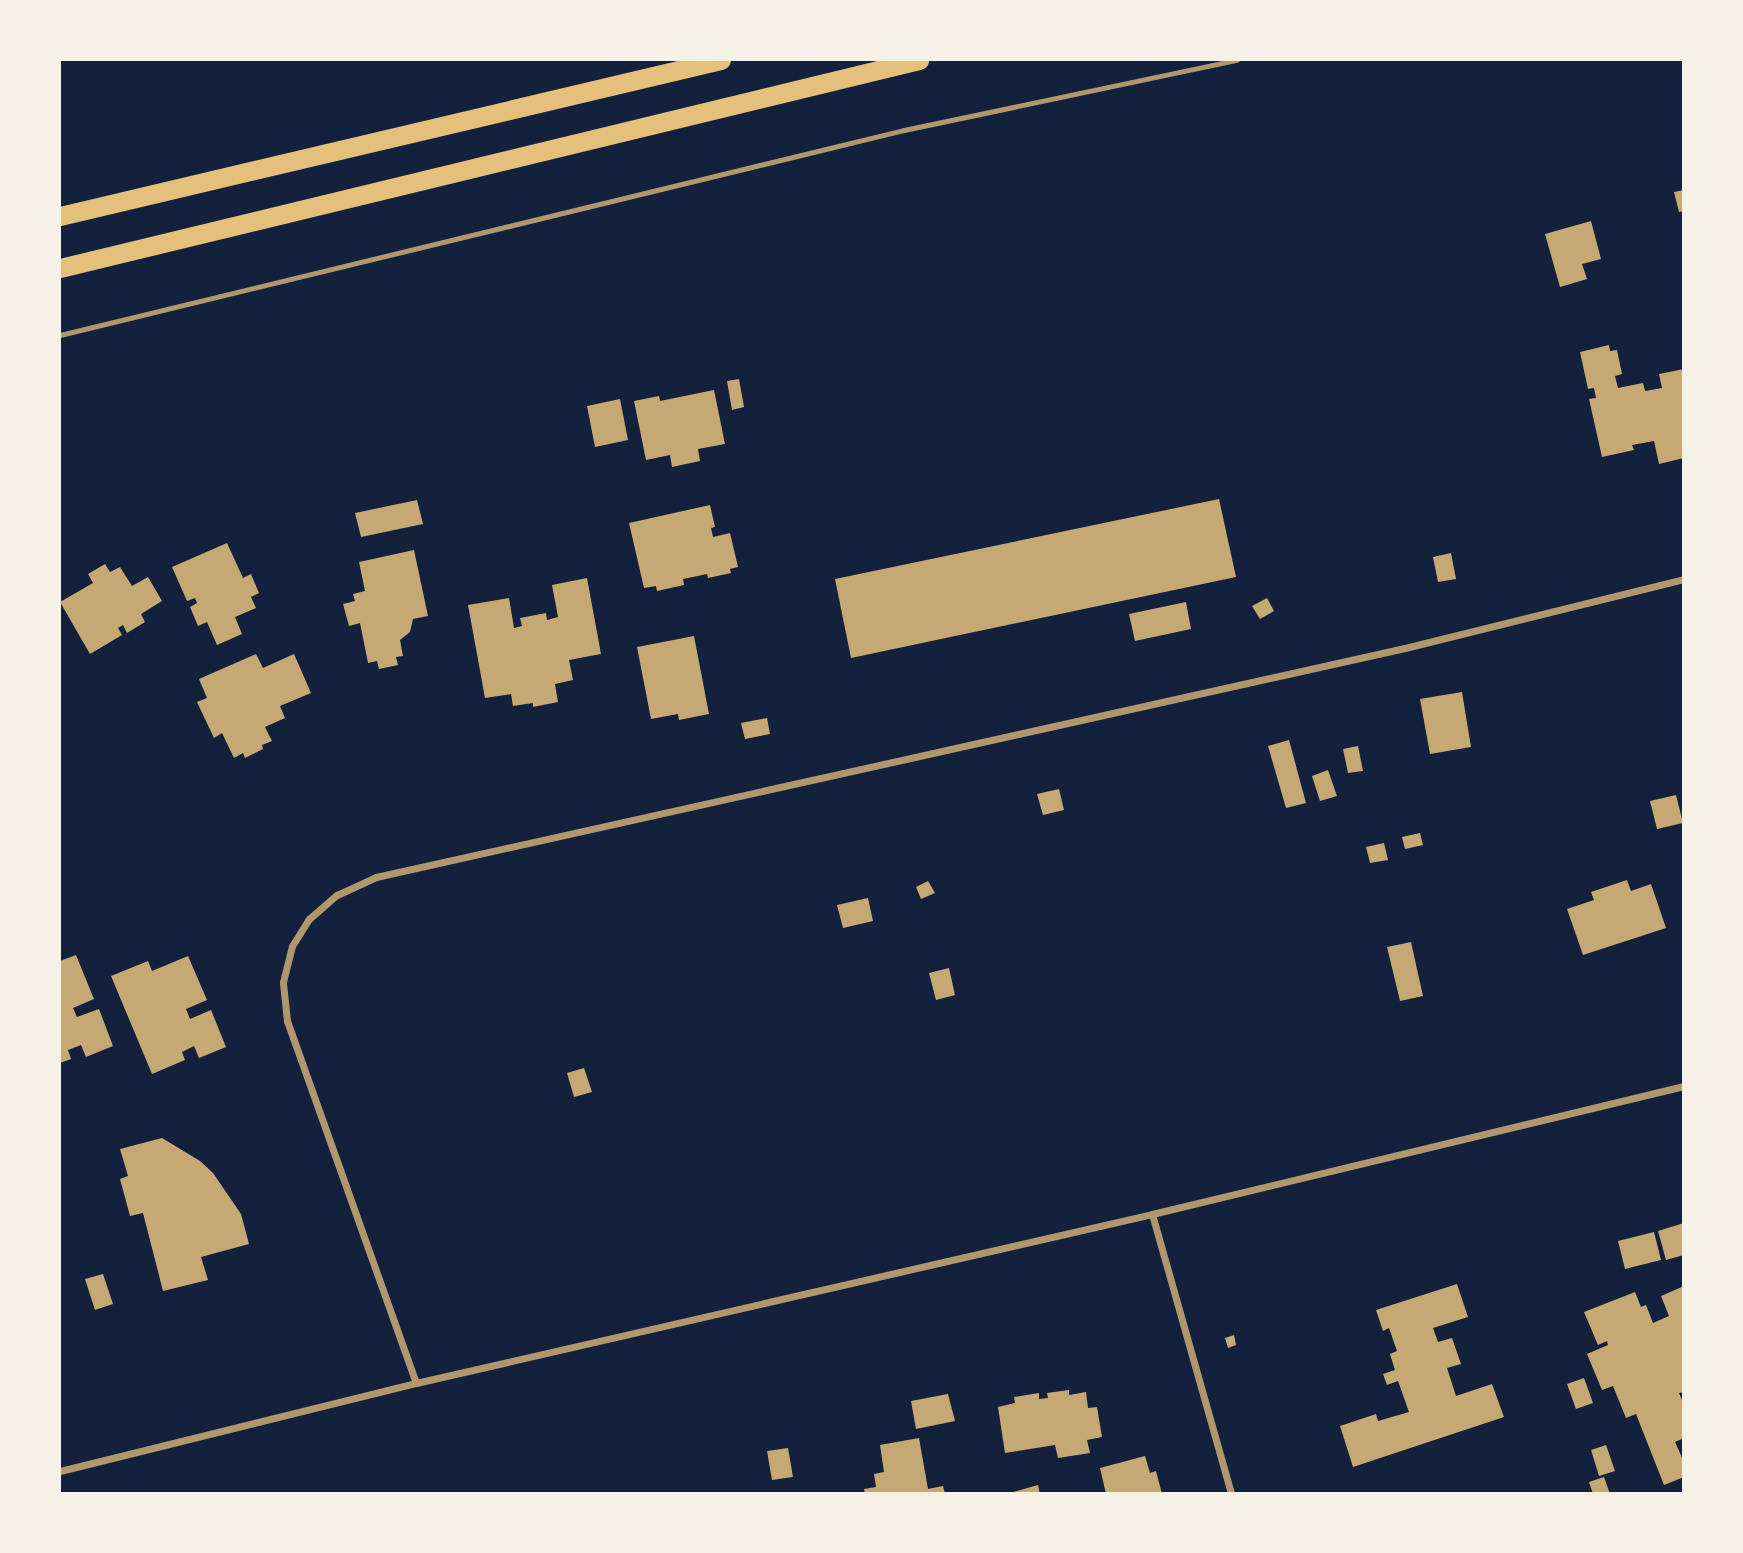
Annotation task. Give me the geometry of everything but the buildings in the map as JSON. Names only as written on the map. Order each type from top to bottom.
[{"type":"highway","points":[[60,216],[721,60]]},
{"type":"highway","points":[[60,268],[919,60]]},
{"type":"street","points":[[416,1383],[287,1021],[283,982],[292,946],[309,919],[337,894],[376,877],[1405,648],[1684,579]]},
{"type":"street","points":[[60,1471],[416,1383],[1152,1214],[1684,1086]]},
{"type":"street","points":[[1152,1214],[1231,1493]]},
{"type":"lane","points":[[60,335],[904,130],[1237,60]]}]
